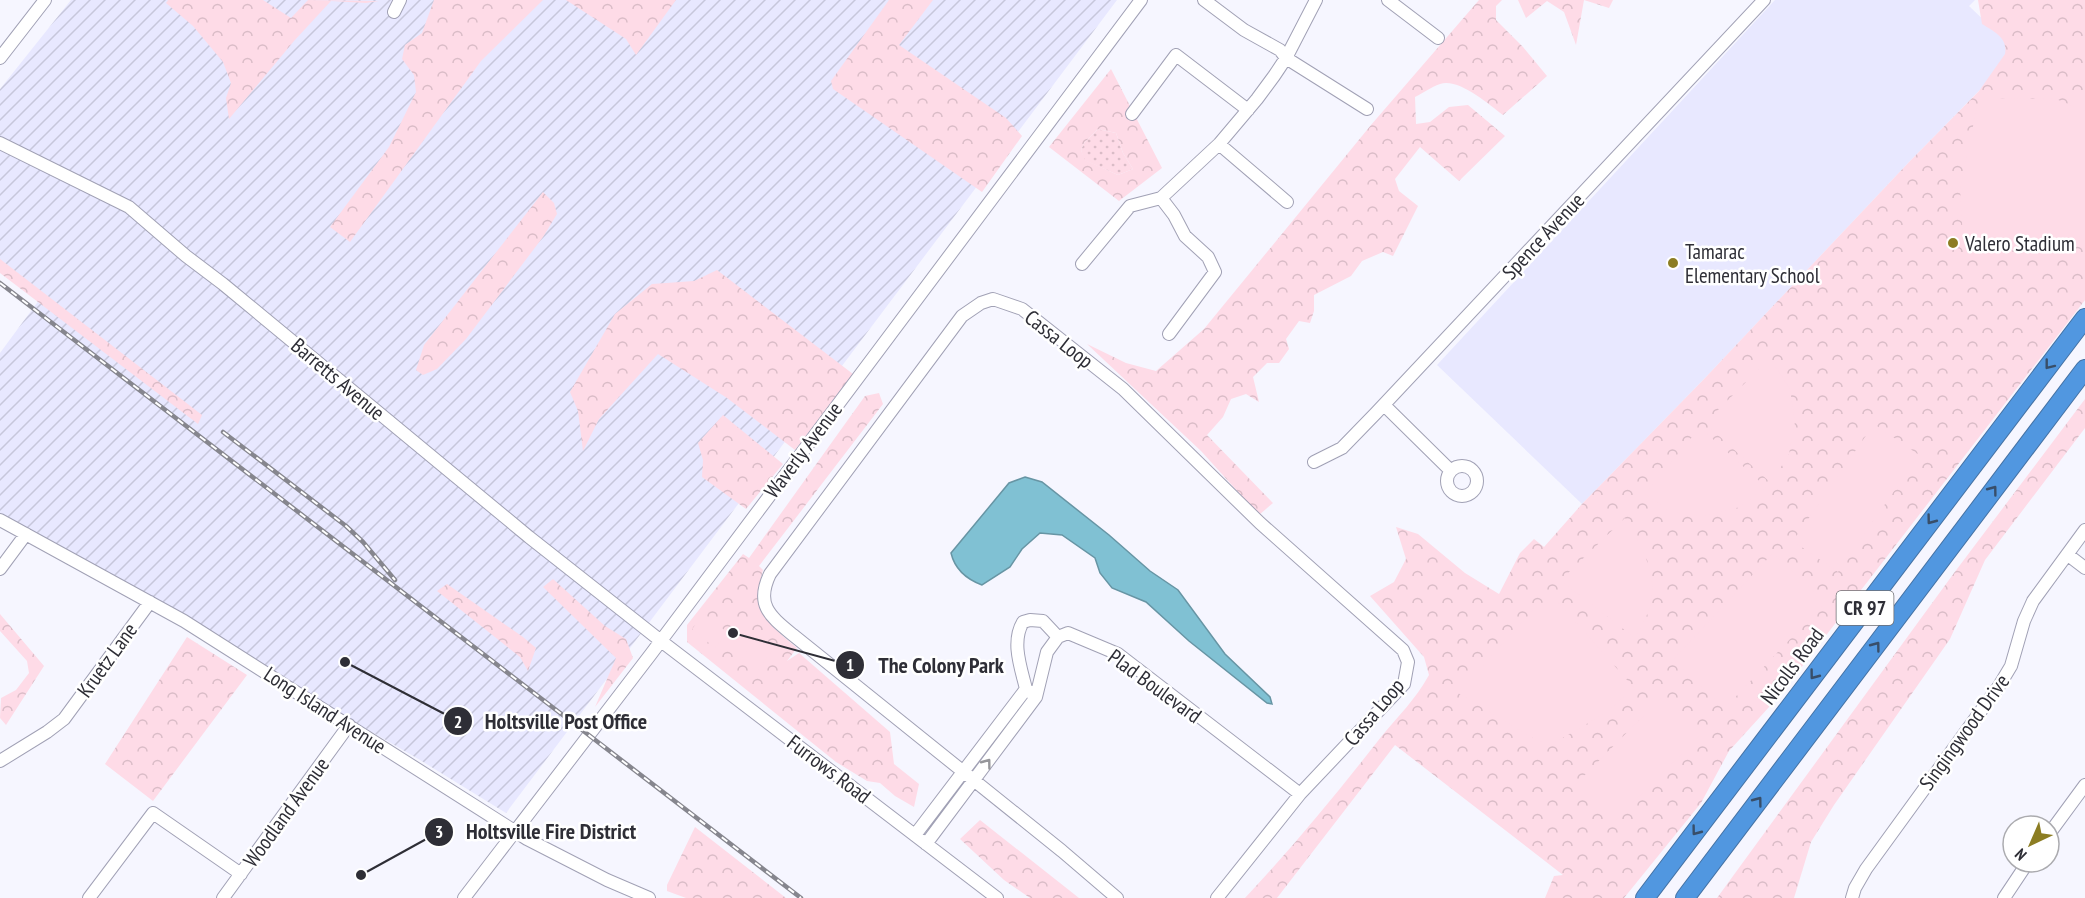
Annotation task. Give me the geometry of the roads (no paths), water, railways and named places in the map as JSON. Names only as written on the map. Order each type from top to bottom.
[{"type":"highway","name":"Nicolls Road","points":[[1647,895],[2085,318]]},
{"type":"highway","name":"CR 97","points":[[1685,898],[2085,369]]},
{"type":"street","points":[[0,58],[45,0]]},
{"type":"street","points":[[394,12],[400,0]]},
{"type":"street","name":"Waverly Avenue","points":[[464,898],[661,641],[1141,0]]},
{"type":"street","points":[[1204,0],[1244,30],[1280,50],[1286,58],[1367,109]]},
{"type":"street","points":[[1082,264],[1130,206],[1161,198],[1219,144],[1257,99],[1286,58],[1316,0]]},
{"type":"street","points":[[1388,0],[1438,38]]},
{"type":"street","name":"Spence Avenue","points":[[1314,462],[1342,447],[1384,405],[1764,0]]},
{"type":"street","points":[[1132,114],[1176,55],[1248,110]]},
{"type":"street","name":"Barretts Avenue","points":[[0,142],[129,207],[502,514],[661,641]]},
{"type":"street","points":[[1219,144],[1287,202]]},
{"type":"street","points":[[1161,198],[1174,215],[1185,236],[1208,257],[1215,272],[1169,334]]},
{"type":"street","name":"Cassa Loop","points":[[1117,898],[1062,851],[777,622],[769,615],[763,598],[765,584],[770,574],[962,316],[981,303],[993,299],[1022,309],[1123,389],[1260,523],[1403,650],[1408,662],[1404,684],[1300,794],[1217,898]]},
{"type":"street","points":[[1384,405],[1451,471]]},
{"type":"street","name":"Long Island Avenue","points":[[0,520],[211,638],[515,831],[563,859],[649,898]]},
{"type":"street","name":"Singingwood Drive","points":[[1852,898],[1866,869],[1999,686],[2011,666],[2024,621],[2033,602],[2085,530]]},
{"type":"street","points":[[0,569],[26,534]]},
{"type":"street","points":[[2068,555],[2085,568]]},
{"type":"street","name":"Kruetz Lane","points":[[0,762],[64,719],[150,602]]},
{"type":"street","points":[[926,843],[974,781],[1031,693],[1047,652],[1058,637],[1043,621],[1030,620],[1023,622],[1019,629],[1017,652],[1031,693]]},
{"type":"street","name":"Plad Boulevard","points":[[1058,637],[1068,633],[1118,654],[1300,794]]},
{"type":"street","name":"Furrows Road","points":[[661,641],[998,898]]},
{"type":"street","points":[[915,835],[963,772],[1031,693]]},
{"type":"street","name":"Woodland Avenue","points":[[223,898],[349,725]]},
{"type":"street","points":[[2061,818],[2085,785]]},
{"type":"street","points":[[89,898],[153,813],[241,874]]},
{"type":"street","points":[[2004,898],[2020,874]]},
{"type":"water","points":[[1025,477],[1042,482],[1150,571],[1178,590],[1225,654],[1270,697],[1272,704],[1267,703],[1189,641],[1146,602],[1112,588],[1100,573],[1095,558],[1062,535],[1040,533],[1022,549],[1010,567],[982,585],[962,573],[951,553],[1009,483]]},
{"type":"railway","points":[[0,283],[801,898]]},
{"type":"railway","points":[[223,432],[346,526],[363,542],[395,580]]},
{"type":"place","name":"Valero Stadium","points":[[1953,243]]},
{"type":"place","name":"Tamarac Elementary School","points":[[1673,263]]},
{"type":"place","name":"The Colony Park","points":[[733,633]]},
{"type":"place","name":"Holtsville Post Office","points":[[345,662]]},
{"type":"place","name":"Holtsville Fire District","points":[[361,875]]}]
